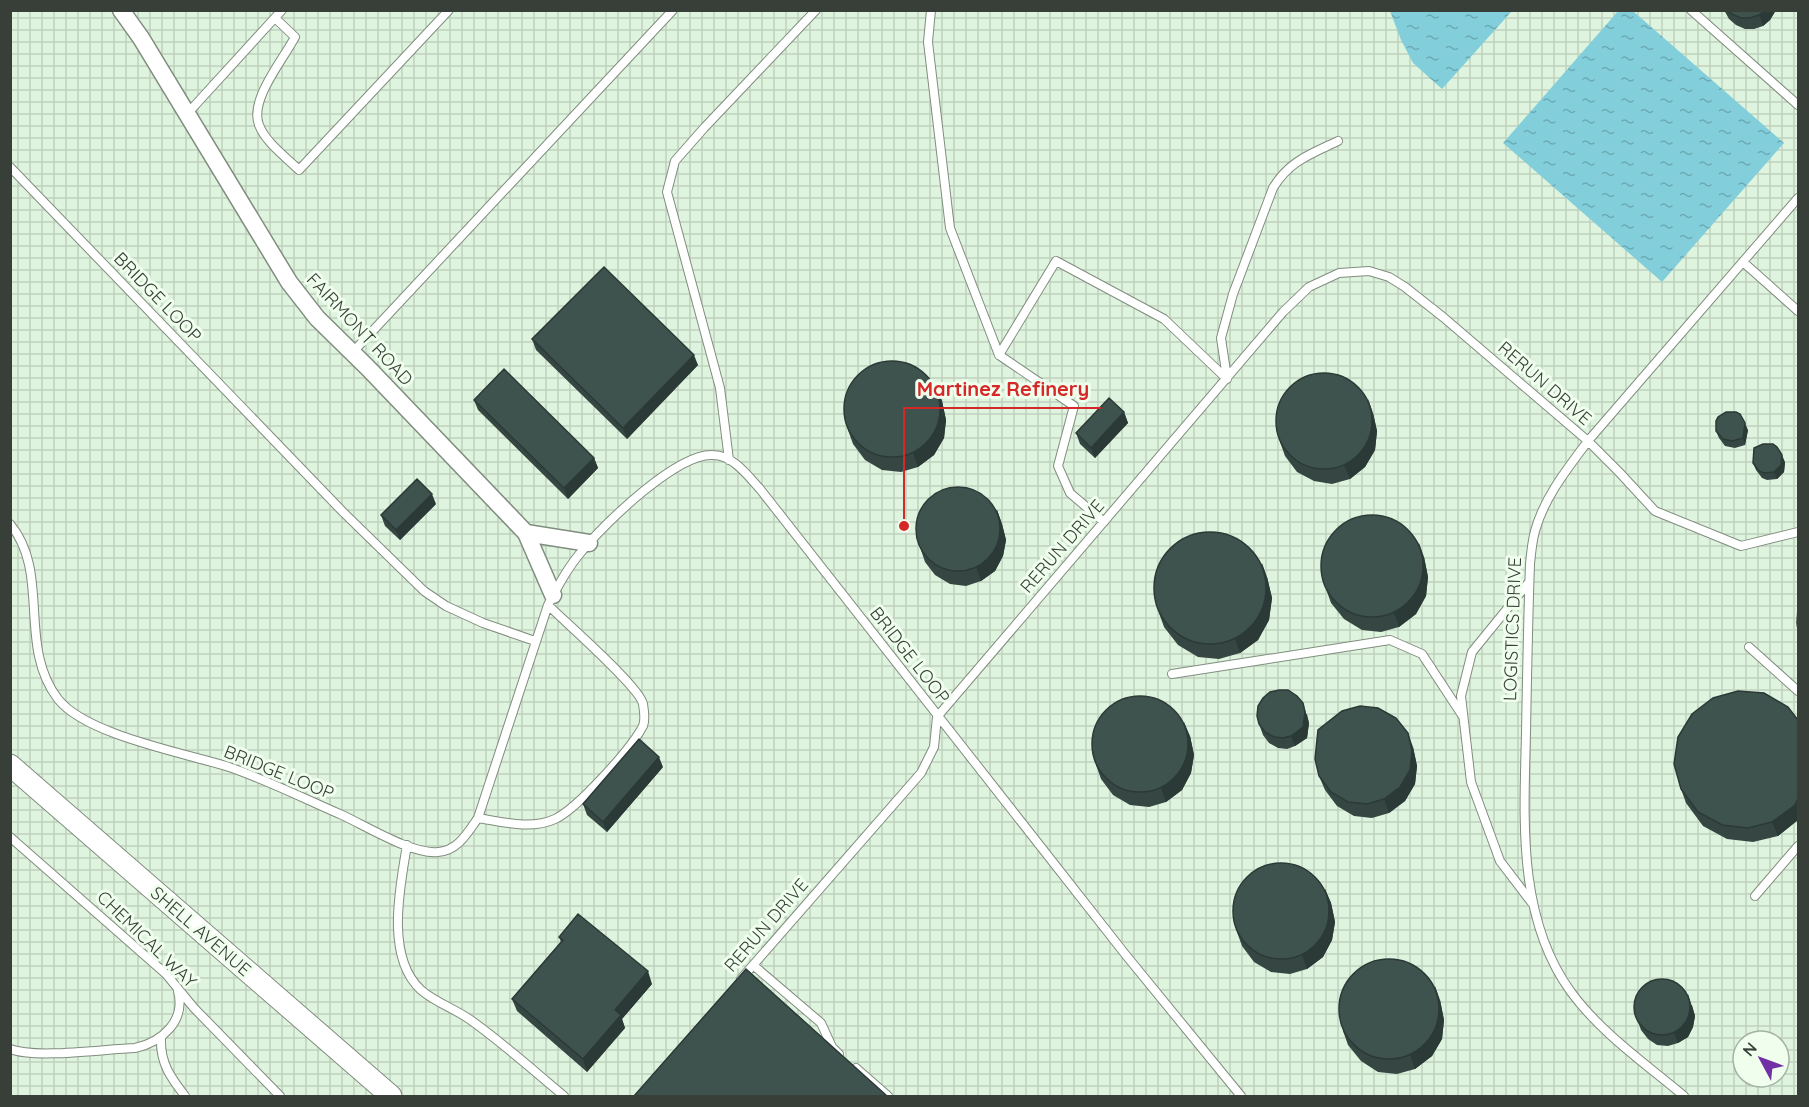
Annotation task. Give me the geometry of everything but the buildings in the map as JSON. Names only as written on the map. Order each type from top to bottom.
[{"type":"street","name":"FAIRMONT ROAD","points":[[121,10],[141,38],[289,282],[317,318],[526,533],[551,600]]},
{"type":"street","points":[[526,533],[589,543]]},
{"type":"street","name":"SHELL AVENUE","points":[[10,765],[391,1096]]},
{"type":"lane","points":[[187,114],[282,10]]},
{"type":"lane","points":[[275,18],[295,37],[257,104],[259,124],[270,141],[299,170],[448,10]]},
{"type":"lane","points":[[352,353],[673,10]]},
{"type":"lane","points":[[729,460],[720,388],[667,192],[675,161],[816,10]]},
{"type":"lane","points":[[931,10],[928,42],[950,228],[999,355],[1074,406],[1058,466],[1070,493],[1104,522]]},
{"type":"lane","points":[[1691,10],[1798,105]]},
{"type":"lane","points":[[1227,379],[1221,338],[1233,294],[1273,188],[1291,165],[1338,141]]},
{"type":"lane","name":"BRIDGE LOOP","points":[[10,167],[343,512],[424,591],[446,606],[483,623],[536,641]]},
{"type":"lane","name":"LOGISTICS DRIVE","points":[[1684,1096],[1597,1022],[1570,992],[1547,951],[1532,903],[1526,855],[1524,801],[1529,582],[1534,533],[1541,512],[1560,480],[1588,441],[1798,198]]},
{"type":"lane","points":[[999,355],[1056,261],[1164,320],[1227,379]]},
{"type":"lane","points":[[1743,262],[1798,311]]},
{"type":"lane","name":"RERUN DRIVE","points":[[733,988],[921,773],[934,747],[937,717],[1283,312],[1309,287],[1339,273],[1369,271],[1389,277],[1426,303],[1588,441],[1655,511],[1741,546],[1798,532]]},
{"type":"lane","name":"BRIDGE LOOP","points":[[10,524],[26,549],[38,660],[46,681],[59,701],[74,714],[113,733],[231,768],[407,845],[423,851],[438,852],[450,849],[463,839],[478,818],[536,641],[551,600],[564,575],[605,526],[661,477],[680,464],[697,457],[714,454],[729,460],[744,471],[760,489],[937,717],[1241,1096]]},
{"type":"lane","points":[[1529,582],[1472,652],[1461,696],[1471,782],[1475,794],[1500,861],[1532,903]]},
{"type":"lane","points":[[478,818],[524,825],[554,819],[580,803],[634,740],[644,724],[643,701],[551,600]]},
{"type":"lane","points":[[1172,674],[1390,640],[1422,654],[1464,717]]},
{"type":"lane","points":[[1749,647],[1798,691]]},
{"type":"lane","name":"CHEMICAL WAY","points":[[10,837],[166,974],[194,1008],[280,1096]]},
{"type":"lane","points":[[407,845],[397,924],[401,953],[408,973],[420,989],[492,1035],[564,1096]]},
{"type":"lane","points":[[1755,896],[1798,846]]},
{"type":"lane","points":[[753,965],[821,1023],[832,1047],[888,1096]]},
{"type":"lane","points":[[10,1049],[38,1054],[135,1048],[148,1045],[160,1039],[178,1015],[181,1001],[178,988]]},
{"type":"lane","points":[[160,1039],[160,1052],[165,1068],[185,1096]]},
{"type":"shaded area","points":[[10,11],[1798,11],[1798,1096],[11,1096]]},
{"type":"water","points":[[1390,10],[1512,11],[1442,89],[1413,63],[1401,40]]},
{"type":"water","points":[[1619,10],[1633,11],[1784,143],[1662,282],[1503,143]]},
{"type":"place","name":"Martinez Refinery","points":[[904,526]]}]
